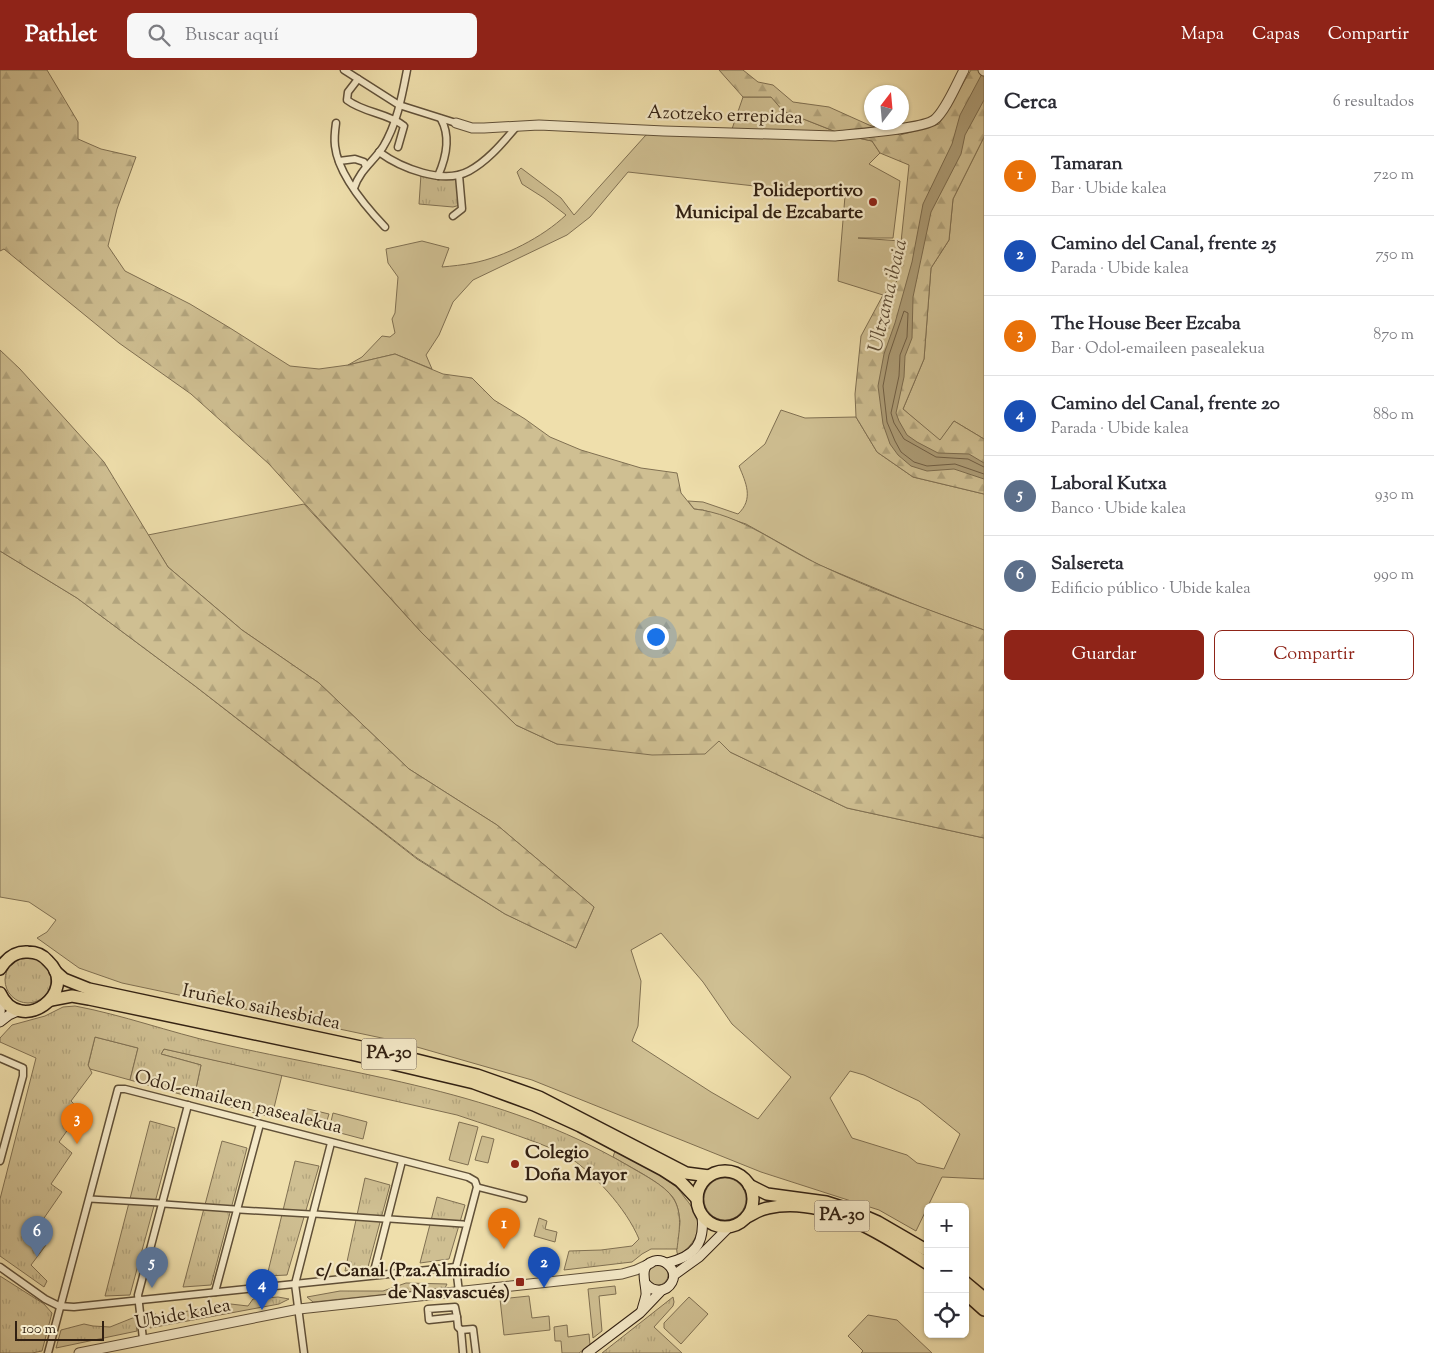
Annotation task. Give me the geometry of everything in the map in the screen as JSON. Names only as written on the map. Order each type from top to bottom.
[{"type":"highway","name":"PA-30","points":[[1,965],[11,956],[19,953],[37,953],[51,963],[55,971]]},
{"type":"highway","points":[[50,1000],[56,991],[55,971]]},
{"type":"highway","name":"Iruñeko saihesbidea","points":[[55,971],[64,979],[89,989],[379,1051],[477,1075],[546,1101],[686,1173],[709,1176]]},
{"type":"highway","points":[[1,995],[12,1007],[20,1010]]},
{"type":"highway","name":"Iruñeko saihesbidea","points":[[50,1000],[72,996],[89,998],[474,1082],[534,1105],[580,1126],[680,1180],[697,1198]]},
{"type":"highway","name":"PA-30","points":[[20,1010],[36,1010],[50,1000]]},
{"type":"highway","name":"PA-30","points":[[709,1176],[718,1172],[736,1173],[750,1185],[767,1194],[826,1202],[848,1209],[878,1222],[924,1249]]},
{"type":"highway","points":[[697,1198],[703,1182],[709,1176]]},
{"type":"highway","points":[[746,1217],[751,1210],[753,1202],[753,1193],[750,1185]]},
{"type":"highway","name":"PA-30","points":[[697,1198],[698,1207],[702,1214]]},
{"type":"highway","name":"PA-30","points":[[729,1227],[766,1208],[789,1205],[814,1208],[834,1214],[882,1234],[924,1261]]},
{"type":"highway","points":[[702,1214],[714,1224],[729,1227]]},
{"type":"highway","points":[[969,1285],[984,1298]]},
{"type":"highway","points":[[969,1297],[984,1310]]},
{"type":"street","points":[[344,70],[399,106],[456,123]]},
{"type":"street","points":[[354,188],[358,176],[385,143],[399,106],[407,70]]},
{"type":"street","name":"Azotzeko errepidea","points":[[456,123],[472,128],[556,125],[834,136],[860,134],[921,126],[934,120],[951,95],[964,70]]},
{"type":"street","points":[[358,79],[348,92],[347,100],[354,106],[395,119],[404,126],[398,147]]},
{"type":"street","points":[[438,176],[443,164],[446,143],[446,132],[441,119]]},
{"type":"street","points":[[336,122],[335,147],[339,161],[362,202],[385,227]]},
{"type":"street","points":[[379,152],[388,159],[422,174],[438,176],[459,175],[468,172],[480,164],[517,126]]},
{"type":"street","points":[[339,161],[355,159],[364,162],[366,167]]},
{"type":"street","points":[[453,216],[462,209],[459,175]]},
{"type":"street","points":[[0,1014],[1,995]]},
{"type":"street","points":[[0,1022],[8,1015],[20,1010]]},
{"type":"street","points":[[0,1058],[23,1068],[23,1076],[0,1161]]},
{"type":"street","name":"Odol-emaileen pasealekua","points":[[59,1306],[118,1089],[125,1089],[188,1105],[468,1178],[475,1181],[477,1187],[524,1199]]},
{"type":"street","points":[[143,1339],[138,1295],[188,1105]]},
{"type":"street","points":[[215,1292],[260,1124]]},
{"type":"street","points":[[304,1353],[295,1284],[331,1143]]},
{"type":"street","points":[[373,1275],[402,1161]]},
{"type":"street","points":[[459,1292],[456,1267],[477,1187]]},
{"type":"street","points":[[90,1199],[463,1224]]},
{"type":"street","points":[[642,1310],[646,1297],[644,1273],[651,1263],[659,1260],[668,1263],[684,1258],[698,1245],[703,1229],[702,1214]]},
{"type":"street","points":[[587,1353],[642,1310],[661,1291],[665,1290],[671,1284],[674,1275],[699,1257],[729,1227]]},
{"type":"street","name":"Ubide kalea","points":[[79,1353],[123,1348],[143,1339],[299,1309],[622,1274],[651,1263]]},
{"type":"street","points":[[668,1263],[674,1275]]},
{"type":"street","name":"Ubide kalea","points":[[0,1267],[45,1299],[59,1306],[74,1308],[456,1267]]},
{"type":"street","name":"Ubide kalea","points":[[622,1274],[645,1283]]},
{"type":"street","points":[[645,1283],[652,1290],[661,1291]]},
{"type":"street","points":[[439,1294],[441,1308]]},
{"type":"street","points":[[48,1353],[59,1306]]},
{"type":"street","points":[[457,1317],[429,1320],[428,1309],[456,1307],[463,1353]]},
{"type":"street","points":[[461,1330],[473,1329],[476,1353]]},
{"type":"green space","points":[[0,70],[47,70],[78,122],[78,139],[101,149],[136,157],[117,209],[108,246],[125,271],[190,304],[290,366],[319,369],[348,365],[395,354],[443,374],[472,378],[494,400],[550,437],[581,450],[641,468],[677,473],[681,493],[694,509],[728,517],[840,574],[984,630],[984,838],[847,808],[730,752],[719,741],[705,754],[652,755],[557,744],[516,725],[422,633],[269,464],[191,394],[119,343],[4,249],[0,251]]},
{"type":"green space","points":[[719,70],[743,70],[758,82],[773,85],[793,102],[829,107],[864,123],[864,130],[884,130],[900,135],[939,124],[971,70],[984,70],[984,137],[953,199],[949,240],[931,268],[924,359],[903,409],[940,440],[954,421],[984,439],[984,494],[913,477],[877,452],[856,417],[855,394],[861,336],[883,295],[897,281],[909,165],[880,153],[872,141],[844,135],[783,111],[771,97],[743,97]]},
{"type":"green space","points":[[743,97],[772,97],[783,111],[844,135],[872,141],[880,153],[869,164],[900,181],[893,238],[858,238],[901,241],[897,281],[883,295],[838,281],[845,196],[628,172],[590,217],[567,235],[473,280],[453,302],[439,335],[426,355],[432,369],[395,354],[348,365],[362,357],[382,336],[390,337],[395,333],[392,319],[395,313],[398,277],[388,263],[386,249],[422,241],[449,248],[442,267],[473,263],[510,251],[546,231],[566,215],[522,184],[517,172],[521,168],[561,198],[574,215],[649,133],[732,129]]},
{"type":"green space","points":[[984,137],[984,439],[954,421],[940,441],[903,409],[924,359],[931,268],[949,240],[953,199]]},
{"type":"green space","points":[[421,174],[456,176],[460,205],[453,207],[419,204]]},
{"type":"green space","points":[[0,350],[20,369],[104,462],[168,567],[242,630],[319,683],[409,769],[497,825],[594,907],[576,948],[505,914],[417,858],[195,686],[77,598],[0,551]]},
{"type":"green space","points":[[781,410],[805,418],[856,417],[877,452],[913,477],[984,494],[984,630],[923,608],[819,565],[746,524],[703,510],[694,509],[688,501],[703,502],[738,514],[746,503],[747,497],[746,485],[739,466],[765,444]]},
{"type":"green space","points":[[304,504],[422,633],[516,725],[557,744],[719,741],[730,752],[847,808],[984,838],[984,1179],[942,1177],[929,1203],[924,1203],[924,1214],[916,1231],[879,1210],[761,1172],[532,1080],[396,1041],[122,983],[79,968],[37,938],[47,932],[56,920],[29,902],[0,897],[0,551],[77,598],[195,686],[417,859],[505,914],[576,948],[594,907],[497,825],[409,769],[319,683],[242,630],[168,567],[148,535]],"holes":[[[661,933],[703,982],[732,1024],[791,1077],[758,1119],[711,1092],[632,1041],[638,1026],[641,981],[631,950]],[[850,1071],[864,1075],[919,1101],[960,1134],[944,1169],[917,1163],[907,1155],[852,1138],[830,1098]]]},
{"type":"green space","points":[[24,957],[32,957],[41,961],[47,967],[51,980],[47,993],[41,999],[32,1003],[24,1003],[15,999],[9,993],[5,984],[5,976],[9,967],[15,961]]},
{"type":"green space","points":[[75,1006],[217,1043],[427,1088],[479,1102],[529,1119],[579,1140],[627,1165],[664,1188],[673,1198],[678,1210],[680,1223],[677,1249],[651,1249],[632,1262],[564,1270],[569,1251],[601,1250],[632,1246],[639,1239],[626,1215],[608,1192],[587,1171],[563,1153],[457,1115],[164,1049],[161,1054],[201,1065],[194,1098],[130,1080],[138,1048],[95,1037],[88,1065],[92,1073],[71,1101],[81,1111],[59,1142],[72,1153],[51,1184],[62,1192],[33,1234],[46,1245],[31,1265],[47,1281],[44,1287],[0,1256],[0,1199],[36,1058],[0,1042],[0,1038],[12,1025],[45,1016],[63,1007]]},
{"type":"green space","points":[[95,1037],[138,1048],[130,1080],[90,1069],[88,1066]]},
{"type":"green space","points":[[164,1049],[282,1075],[272,1116],[194,1098],[201,1065],[161,1054]]},
{"type":"green space","points":[[304,1108],[329,1114],[325,1127],[301,1121]]},
{"type":"green space","points":[[333,1113],[367,1122],[363,1139],[329,1130]]},
{"type":"green space","points":[[150,1121],[175,1128],[130,1295],[105,1296]]},
{"type":"green space","points":[[459,1122],[478,1127],[468,1165],[449,1160]]},
{"type":"green space","points":[[482,1136],[494,1139],[488,1163],[475,1160]]},
{"type":"green space","points":[[222,1141],[247,1148],[211,1285],[183,1287]]},
{"type":"green space","points":[[615,1151],[668,1181],[678,1189],[691,1206],[698,1229],[692,1243],[678,1256],[677,1243],[680,1221],[674,1199],[655,1181],[613,1157]]},
{"type":"green space","points":[[295,1161],[319,1166],[287,1275],[267,1276]]},
{"type":"green space","points":[[365,1178],[390,1185],[368,1267],[345,1271]]},
{"type":"green space","points":[[729,1178],[737,1181],[743,1187],[746,1199],[743,1211],[737,1217],[721,1220],[713,1217],[707,1211],[704,1195],[707,1187],[713,1181]]},
{"type":"green space","points":[[437,1197],[465,1205],[449,1259],[420,1263]]},
{"type":"green space","points":[[539,1218],[547,1221],[545,1229],[557,1232],[555,1242],[534,1236]]},
{"type":"green space","points":[[658,1265],[665,1268],[668,1275],[665,1282],[658,1285],[651,1282],[648,1275],[651,1268]]},
{"type":"green space","points":[[0,1276],[44,1304],[52,1313],[42,1351],[32,1353],[0,1353]]},
{"type":"green space","points":[[406,1283],[447,1284],[445,1288],[313,1302],[307,1297],[340,1291],[383,1291]]},
{"type":"green space","points":[[615,1286],[616,1294],[599,1296],[602,1331],[593,1338],[588,1289]]},
{"type":"green space","points":[[529,1296],[532,1318],[549,1316],[550,1330],[504,1335],[500,1299]]},
{"type":"green space","points":[[278,1297],[289,1299],[279,1304],[150,1328],[148,1317],[156,1314],[158,1317],[167,1318],[169,1314],[195,1310],[203,1312],[222,1303],[248,1306],[253,1299]]},
{"type":"green space","points":[[673,1297],[673,1306],[654,1327],[682,1353],[602,1353]]},
{"type":"green space","points":[[689,1297],[708,1314],[681,1344],[664,1328],[664,1323]]},
{"type":"green space","points":[[868,1315],[897,1320],[932,1353],[861,1353],[863,1351],[848,1336]]},
{"type":"green space","points":[[135,1317],[137,1331],[56,1348],[61,1330],[84,1324],[110,1327]]},
{"type":"green space","points":[[567,1325],[568,1337],[589,1334],[590,1345],[579,1353],[562,1353],[561,1341],[555,1341],[554,1327]]},
{"type":"water","points":[[984,70],[984,100],[965,135],[961,154],[931,212],[913,297],[912,338],[905,356],[904,377],[896,413],[907,435],[917,442],[938,453],[969,454],[984,463],[984,479],[954,469],[927,471],[911,466],[898,455],[890,444],[883,424],[878,386],[884,354],[912,262],[923,204],[952,144],[960,115]]},
{"type":"place","name":"Polideportivo Municipal de Ezcabarte","points":[[873,202]]},
{"type":"place","name":"The House Beer Ezcaba","points":[[77,1144]]},
{"type":"place","name":"Colegio Doña Mayor","points":[[515,1164]]},
{"type":"place","name":"Tamaran","points":[[504,1249]]},
{"type":"place","name":"Salsereta","points":[[37,1257]]},
{"type":"place","name":"c/ Canal (Pza.Almiradío de Nasvascués)","points":[[520,1282]]},
{"type":"place","name":"Laboral Kutxa","points":[[152,1288]]},
{"type":"place","name":"Camino del Canal, frente 25","points":[[544,1288]]},
{"type":"place","name":"Camino del Canal, frente 20","points":[[262,1310]]},
{"type":"water label","name":"Ultzama ibaia","points":[[889,296]]}]
